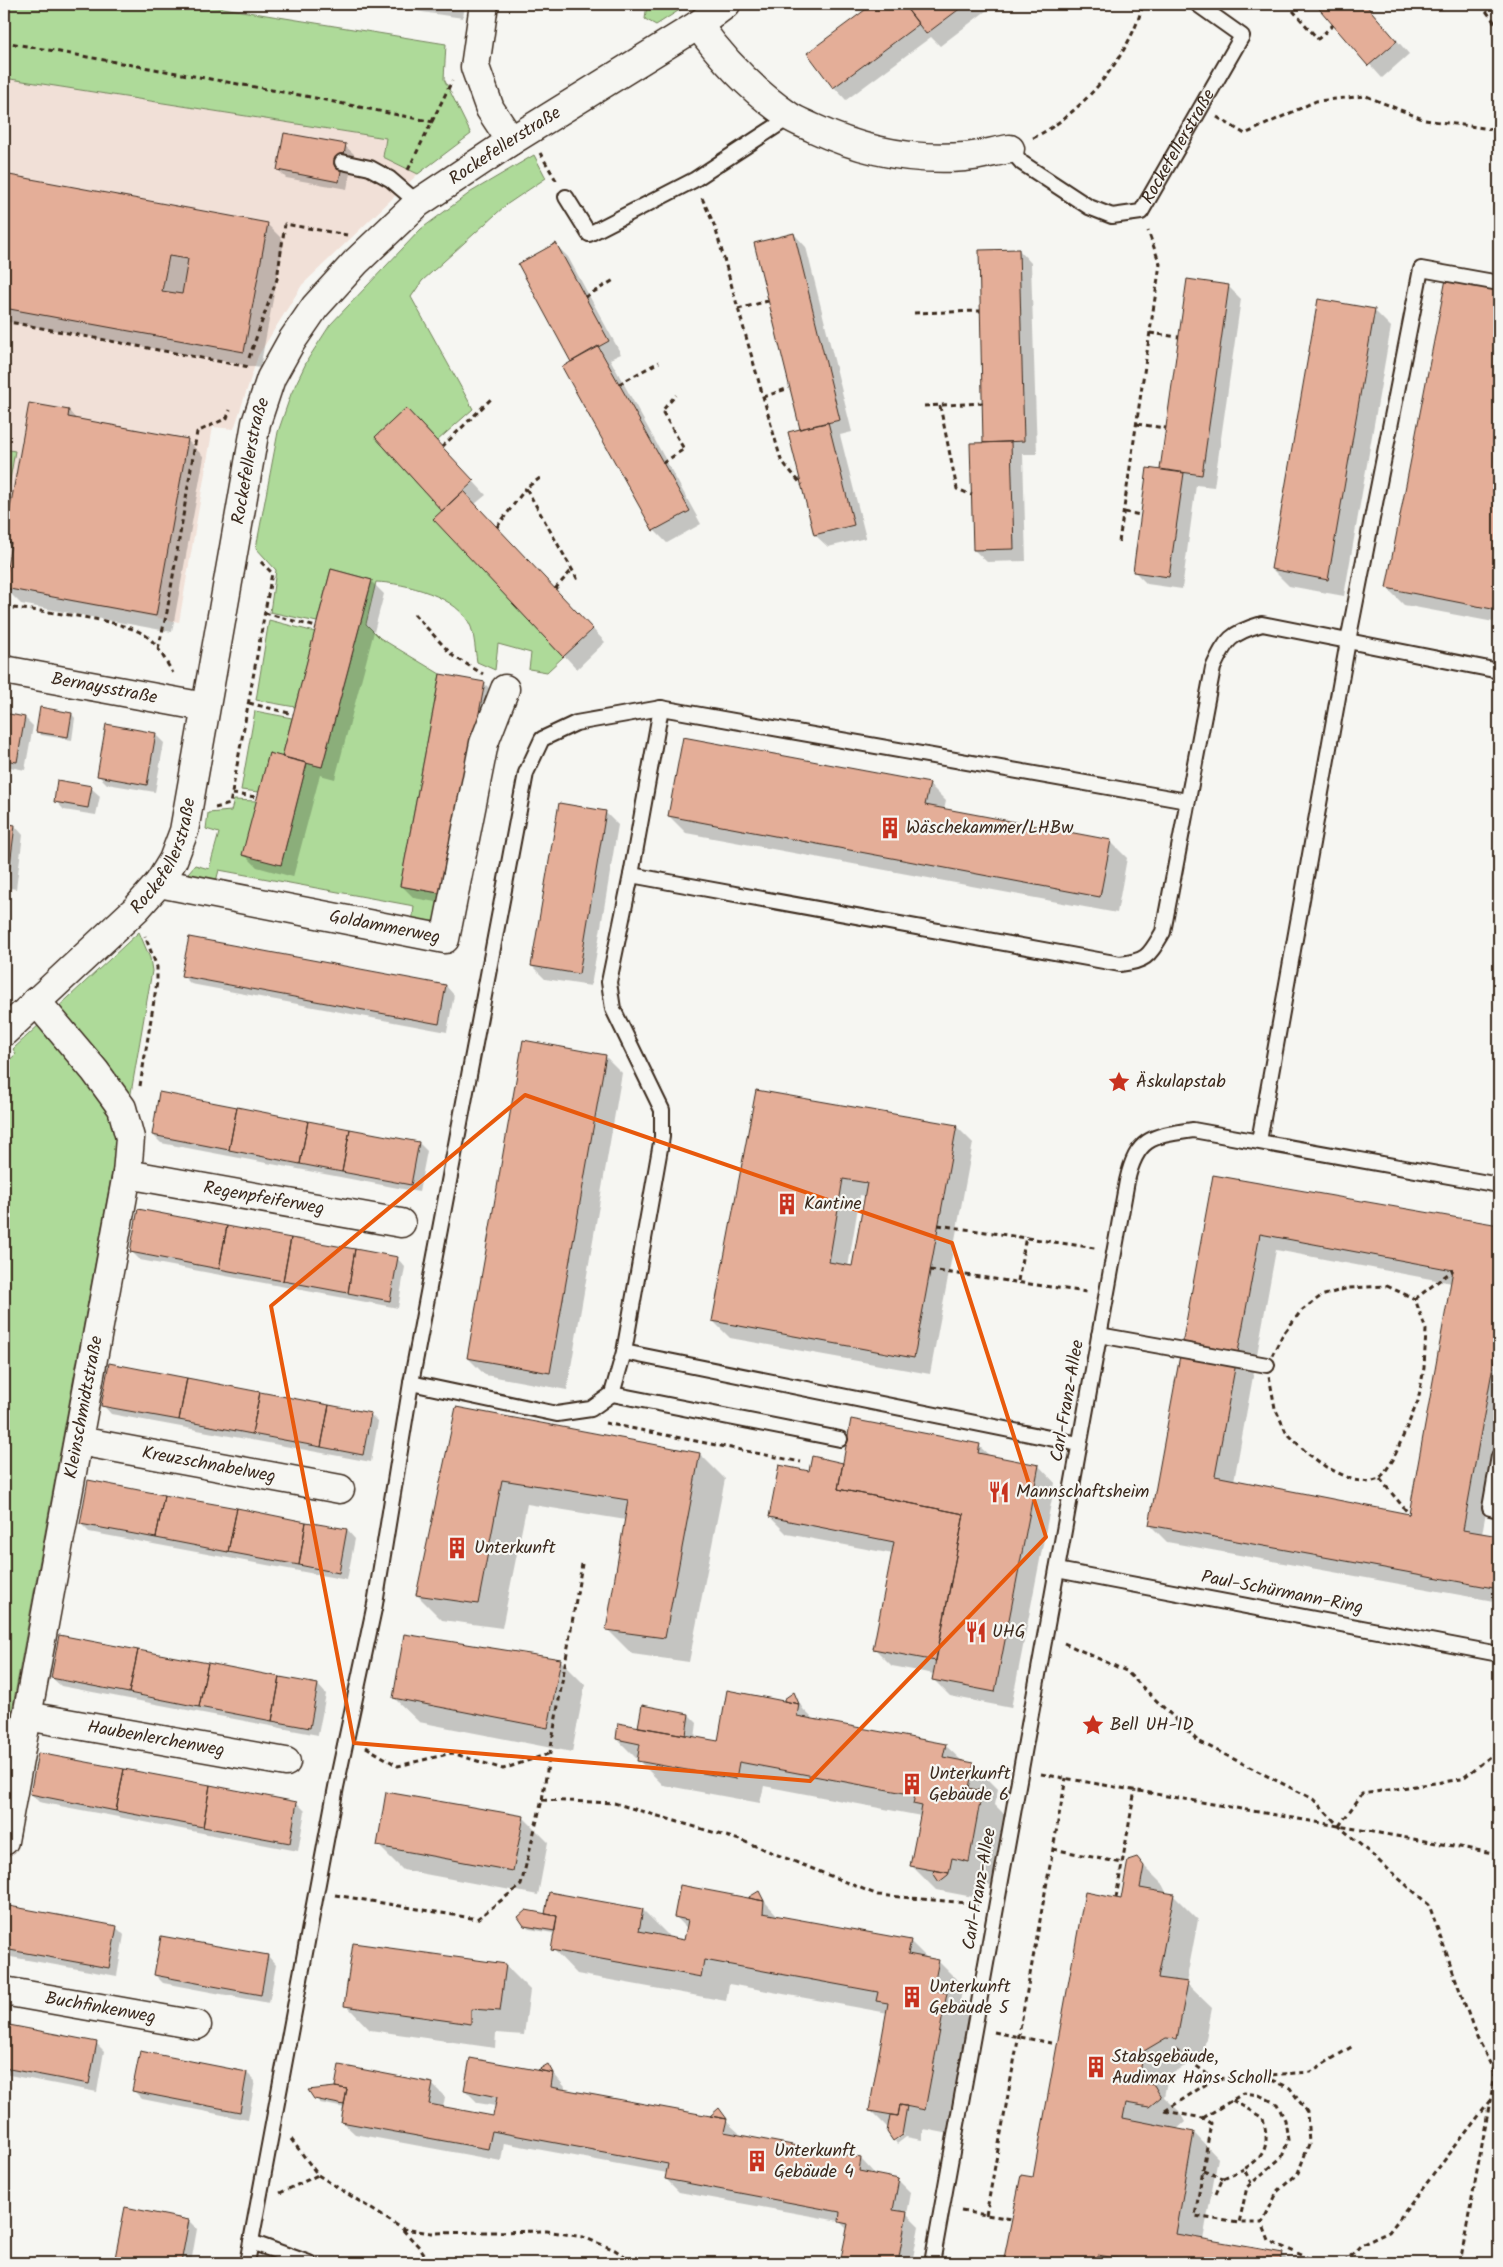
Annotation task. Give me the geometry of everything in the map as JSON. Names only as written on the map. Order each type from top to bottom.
[{"type":"street","points":[[484,4],[475,67],[490,109],[519,136]]},
{"type":"street","name":"Rockefellerstraße","points":[[4,1032],[136,909],[159,883],[173,860],[184,831],[199,706],[236,536],[256,423],[271,378],[291,342],[315,307],[356,262],[409,195],[519,136],[698,25],[726,4]]},
{"type":"street","points":[[698,25],[719,54],[755,89],[790,117],[840,139],[871,150],[904,155],[965,157],[1010,149]]},
{"type":"street","name":"Bernaysstraße","points":[[4,670],[199,706]]},
{"type":"street","name":"Goldammerweg","points":[[159,883],[445,939],[484,743],[505,688]]},
{"type":"street","name":"Kleinschmidtstraße","points":[[4,1841],[127,1174],[130,1138],[122,1108],[95,1071],[36,1001]]},
{"type":"street","name":"Regenpfeiferweg","points":[[127,1174],[401,1223]]},
{"type":"street","name":"Kreuzschnabelweg","points":[[79,1441],[340,1489]]},
{"type":"street","name":"Haubenlerchenweg","points":[[27,1716],[286,1762]]},
{"type":"street","name":"Buchfinkenweg","points":[[4,1991],[197,2025]]},
{"type":"lane","name":"Rockefellerstraße","points":[[1010,149],[1022,163],[1089,207],[1112,216],[1140,212],[1242,36],[1197,4]]},
{"type":"lane","points":[[566,197],[589,234],[694,180],[790,117]]},
{"type":"lane","points":[[342,162],[370,168],[409,195]]},
{"type":"lane","points":[[1259,1140],[1348,641],[1421,269],[1499,283]]},
{"type":"lane","points":[[631,875],[1120,964],[1140,962],[1152,951],[1163,932],[1213,668],[1224,643],[1243,629],[1262,624],[1499,671]]},
{"type":"lane","points":[[247,2263],[316,1892],[375,1604],[411,1383],[526,773],[542,739],[576,723],[661,708],[1188,801]]},
{"type":"lane","points":[[411,1383],[557,1414],[591,1409],[612,1394],[624,1352],[662,1137],[662,1110],[613,1009],[610,982],[661,708]]},
{"type":"lane","name":"Carl-Franz-Allee","points":[[932,2263],[1130,1165],[1138,1151],[1150,1138],[1193,1130],[1259,1140],[1499,1185]]},
{"type":"lane","points":[[1099,1335],[1267,1365]]},
{"type":"lane","points":[[624,1352],[1079,1444]]},
{"type":"lane","points":[[612,1394],[840,1439]]},
{"type":"lane","points":[[1499,1456],[1490,1508],[1499,1510]]},
{"type":"lane","name":"Paul-Schürmann-Ring","points":[[1057,1570],[1499,1654]]},
{"type":"lane","points":[[250,2242],[309,2263]]},
{"type":"path","points":[[1010,149],[1046,131],[1084,102],[1120,55],[1138,25],[1143,4]]},
{"type":"path","points":[[1287,4],[1318,39],[1334,25]]},
{"type":"path","points":[[1481,4],[1495,23],[1499,20]]},
{"type":"path","points":[[4,42],[305,96],[433,122]]},
{"type":"path","points":[[409,195],[433,122],[457,70],[475,67]]},
{"type":"path","points":[[1201,108],[1245,134],[1316,101],[1366,96],[1425,120],[1499,130]]},
{"type":"path","points":[[519,136],[566,197]]},
{"type":"path","points":[[694,180],[715,227],[781,460],[802,485]]},
{"type":"path","points":[[1119,542],[1160,264],[1140,212]]},
{"type":"path","points":[[585,297],[614,280]]},
{"type":"path","points":[[738,309],[768,301]]},
{"type":"path","points":[[914,313],[980,311]]},
{"type":"path","points":[[4,321],[246,365],[271,378]]},
{"type":"path","points":[[1150,333],[1179,337]]},
{"type":"path","points":[[619,384],[659,362]]},
{"type":"path","points":[[763,397],[789,388]]},
{"type":"path","points":[[663,462],[684,449],[662,411],[676,395]]},
{"type":"path","points":[[442,447],[493,397]]},
{"type":"path","points":[[924,406],[982,403]]},
{"type":"path","points":[[940,406],[957,490],[972,495]]},
{"type":"path","points":[[1137,424],[1166,428]]},
{"type":"path","points":[[497,527],[526,488],[540,478]]},
{"type":"path","points":[[526,488],[578,580]]},
{"type":"path","points":[[1124,512],[1141,515]]},
{"type":"path","points":[[186,815],[230,804],[249,703],[272,573],[236,536]]},
{"type":"path","points":[[555,589],[572,570]]},
{"type":"path","points":[[4,607],[102,622],[133,629],[149,638],[199,706]]},
{"type":"path","points":[[265,613],[316,627]]},
{"type":"path","points":[[414,614],[453,656],[505,688]]},
{"type":"path","points":[[249,703],[293,714]]},
{"type":"path","points":[[232,794],[258,797]]},
{"type":"path","points":[[136,909],[157,967],[157,982],[139,1090]]},
{"type":"path","points":[[938,1225],[1026,1236],[1095,1248]]},
{"type":"path","points":[[1018,1281],[1026,1236]]},
{"type":"path","points":[[1094,1257],[1097,1239]]},
{"type":"path","points":[[930,1270],[1087,1292]]},
{"type":"path","points":[[1415,1299],[1453,1270]]},
{"type":"path","points":[[1086,1302],[1089,1283]]},
{"type":"path","points":[[1386,1286],[1415,1299],[1426,1330],[1424,1368],[1418,1401],[1393,1460],[1380,1479],[1369,1482],[1353,1480],[1326,1467],[1286,1432],[1275,1408],[1267,1365],[1282,1336],[1301,1311],[1322,1296],[1348,1288],[1386,1286]]},
{"type":"path","points":[[596,1421],[801,1462]]},
{"type":"path","points":[[1380,1479],[1408,1514]]},
{"type":"path","points":[[316,1892],[477,1919],[521,1885],[542,1800],[582,1564]]},
{"type":"path","points":[[1045,1634],[1126,1671],[1198,1741],[1313,1798],[1339,1826],[1429,1905],[1477,2038],[1497,2074]]},
{"type":"path","points":[[347,1736],[398,1766],[452,1753],[503,1769],[551,1752]]},
{"type":"path","points":[[1339,1826],[1362,1794],[1462,1779],[1499,1750]]},
{"type":"path","points":[[1021,1770],[1499,1854]]},
{"type":"path","points":[[986,2215],[1066,1778]]},
{"type":"path","points":[[1116,1898],[1135,1790]]},
{"type":"path","points":[[542,1800],[614,1803],[743,1841],[878,1895],[996,1906]]},
{"type":"path","points":[[1053,1849],[1122,1863]]},
{"type":"path","points":[[974,2029],[1056,2044]]},
{"type":"path","points":[[1262,2223],[1238,2223],[1196,2216],[1212,2123],[1203,2118],[1165,2111],[1214,2079],[1310,2072],[1353,2046]]},
{"type":"path","points":[[1175,2050],[1214,2079]]},
{"type":"path","points":[[1460,2263],[1490,2100],[1497,2074],[1499,2053]]},
{"type":"path","points":[[1264,2076],[1290,2088],[1307,2112],[1309,2144],[1298,2173],[1278,2191],[1262,2223],[1269,2241],[1320,2263]]},
{"type":"path","points":[[1203,2118],[1231,2099],[1244,2093],[1259,2095],[1277,2104],[1285,2120],[1288,2140],[1282,2157],[1270,2170],[1247,2187],[1238,2223]]},
{"type":"path","points":[[1203,2171],[1223,2178],[1244,2169],[1264,2152],[1268,2136],[1262,2118],[1231,2099]]},
{"type":"path","points":[[1344,2263],[1361,2245],[1389,2232],[1490,2100]]},
{"type":"path","points":[[274,2118],[318,2175],[403,2230],[421,2248],[430,2263]]},
{"type":"path","points":[[1244,2169],[1251,2183]]},
{"type":"path","points":[[257,2208],[288,2188],[318,2175]]},
{"type":"path","points":[[1216,2194],[1223,2178]]},
{"type":"path","points":[[942,2208],[1012,2219]]},
{"type":"path","points":[[403,2230],[431,2233],[547,2231],[583,2237],[615,2250],[634,2263]]},
{"type":"highlighted area","points":[[525,1095],[952,1243],[1046,1537],[810,1781],[354,1743],[271,1306]]},
{"type":"shaded area","points":[[4,78],[386,138],[383,157],[418,174],[302,285],[258,356],[234,429],[213,427],[179,622],[4,588]]},
{"type":"green space","points":[[4,4],[198,4],[446,44],[444,79],[471,134],[418,174],[383,157],[386,138],[4,78]]},
{"type":"green space","points":[[647,4],[689,4],[656,25],[645,19]]},
{"type":"green space","points":[[534,155],[546,178],[506,205],[422,281],[411,297],[473,409],[437,441],[406,408],[375,437],[442,511],[434,519],[563,657],[547,672],[529,669],[531,653],[498,644],[495,670],[477,662],[471,627],[465,616],[455,607],[430,593],[401,585],[376,582],[366,624],[380,638],[440,674],[400,886],[444,894],[439,913],[433,921],[412,925],[414,906],[219,870],[215,885],[192,880],[188,873],[195,865],[209,869],[219,833],[206,829],[208,813],[231,811],[234,800],[256,801],[281,865],[307,763],[322,767],[372,580],[331,569],[317,622],[270,612],[276,570],[256,548],[278,432],[291,394],[308,359],[330,325],[421,229],[471,192]]},
{"type":"green space","points":[[4,449],[15,451],[4,514]]},
{"type":"green space","points":[[269,620],[315,632],[295,707],[256,700]]},
{"type":"green space","points":[[255,711],[292,718],[282,757],[269,753],[259,792],[241,790]]},
{"type":"green space","points":[[139,932],[150,958],[152,971],[131,1093],[116,1150],[4,1754],[4,1065],[16,1054],[13,1049]]},
{"type":"building","points":[[873,4],[903,4],[919,24],[833,88],[807,53]]},
{"type":"building","points":[[903,4],[966,4],[926,34]]},
{"type":"building","points":[[1315,4],[1365,4],[1397,41],[1368,66]]},
{"type":"building","points":[[284,133],[346,144],[339,182],[277,170]]},
{"type":"building","points":[[4,174],[268,223],[244,352],[4,308]],"holes":[[[169,256],[188,259],[182,294],[162,291]]]},
{"type":"building","points":[[794,233],[840,420],[800,429],[754,243]]},
{"type":"building","points":[[556,243],[609,341],[571,362],[518,264]]},
{"type":"building","points":[[1019,249],[1024,441],[983,443],[979,250]]},
{"type":"building","points":[[1187,279],[1229,285],[1202,475],[1160,469]]},
{"type":"building","points":[[1446,279],[1499,289],[1499,597],[1497,610],[1386,588]]},
{"type":"building","points":[[1318,299],[1375,309],[1328,580],[1271,569]]},
{"type":"building","points":[[598,346],[690,511],[653,531],[562,367]]},
{"type":"building","points":[[29,403],[69,410],[68,417],[188,439],[156,616],[4,588],[11,543],[4,542]]},
{"type":"building","points":[[406,408],[474,481],[442,511],[375,437]]},
{"type":"building","points":[[828,422],[854,525],[814,535],[788,432]]},
{"type":"building","points":[[1011,442],[1014,549],[973,550],[970,443]]},
{"type":"building","points":[[1147,468],[1184,473],[1169,577],[1133,572]]},
{"type":"building","points":[[463,491],[593,629],[563,657],[433,519]]},
{"type":"building","points":[[331,569],[372,580],[322,767],[282,757]]},
{"type":"building","points":[[440,674],[485,682],[444,894],[400,886]]},
{"type":"building","points":[[40,707],[72,713],[68,737],[36,732]]},
{"type":"building","points":[[4,713],[25,717],[17,762],[4,760]]},
{"type":"building","points":[[106,724],[156,733],[147,785],[97,776]]},
{"type":"building","name":"Wäschekammer/LHBw","points":[[683,737],[930,783],[925,805],[1111,840],[1100,897],[668,816]]},
{"type":"building","points":[[269,753],[307,763],[281,865],[242,855]]},
{"type":"building","points":[[57,780],[92,786],[88,808],[54,802]]},
{"type":"building","points":[[559,803],[606,811],[579,974],[531,966]]},
{"type":"building","points":[[4,823],[15,825],[8,881],[4,881]]},
{"type":"building","points":[[189,937],[446,985],[439,1024],[181,976]]},
{"type":"building","points":[[523,1040],[606,1055],[550,1373],[467,1358]]},
{"type":"building","name":"Kantine","points":[[756,1090],[957,1125],[914,1358],[712,1321]],"holes":[[[843,1179],[867,1183],[852,1266],[829,1262]]]},
{"type":"building","points":[[159,1092],[237,1107],[229,1150],[152,1135]]},
{"type":"building","points":[[237,1107],[308,1121],[300,1164],[229,1150]]},
{"type":"building","points":[[308,1121],[350,1129],[342,1172],[300,1164]]},
{"type":"building","points":[[350,1129],[419,1142],[411,1185],[342,1172]]},
{"type":"building","points":[[1213,1175],[1499,1225],[1499,1333],[1463,1530],[1499,1536],[1499,1589],[1149,1525]],"holes":[[[1260,1234],[1453,1270],[1409,1514],[1215,1476]]]},
{"type":"building","points":[[138,1209],[227,1226],[219,1269],[130,1252]]},
{"type":"building","points":[[227,1226],[291,1238],[283,1281],[219,1269]]},
{"type":"building","points":[[291,1238],[355,1249],[348,1293],[283,1281]]},
{"type":"building","points":[[355,1249],[398,1257],[390,1301],[348,1293]]},
{"type":"building","points":[[109,1363],[187,1378],[179,1420],[101,1406]]},
{"type":"building","points":[[187,1378],[260,1392],[252,1434],[179,1420]]},
{"type":"building","points":[[260,1392],[329,1405],[321,1447],[252,1434]]},
{"type":"building","points":[[329,1405],[371,1413],[363,1455],[321,1447]]},
{"type":"building","name":"Unterkunft","points":[[456,1407],[700,1453],[665,1638],[606,1630],[628,1500],[502,1480],[478,1604],[416,1595]]},
{"type":"building","points":[[851,1419],[980,1444],[978,1453],[1039,1465],[995,1692],[932,1680],[964,1514],[838,1489]]},
{"type":"building","points":[[812,1456],[843,1463],[838,1489],[964,1514],[936,1661],[873,1649],[894,1542],[769,1517],[779,1465],[809,1471]]},
{"type":"building","points":[[88,1480],[164,1495],[156,1538],[80,1524]]},
{"type":"building","points":[[164,1495],[237,1508],[228,1552],[156,1538]]},
{"type":"building","points":[[237,1508],[306,1522],[299,1565],[228,1552]]},
{"type":"building","points":[[306,1522],[347,1529],[339,1573],[299,1565]]},
{"type":"building","points":[[404,1634],[561,1659],[548,1728],[393,1698]]},
{"type":"building","points":[[59,1635],[138,1650],[129,1693],[51,1678]]},
{"type":"building","points":[[138,1650],[208,1663],[199,1707],[129,1693]]},
{"type":"building","points":[[208,1663],[280,1677],[272,1721],[199,1707]]},
{"type":"building","points":[[280,1677],[318,1684],[310,1728],[272,1721]]},
{"type":"building","name":"Unterkunft Gebäude 6","points":[[727,1690],[799,1704],[797,1716],[946,1744],[943,1757],[974,1763],[969,1788],[982,1791],[969,1862],[952,1858],[949,1873],[910,1866],[922,1806],[913,1804],[915,1795],[739,1762],[736,1779],[637,1761],[640,1744],[616,1739],[618,1723],[718,1741]]},
{"type":"building","points":[[794,1692],[799,1704],[784,1701],[784,1699]]},
{"type":"building","points":[[642,1705],[689,1714],[686,1735],[638,1727]]},
{"type":"building","points":[[38,1753],[124,1769],[116,1811],[30,1794]]},
{"type":"building","points":[[124,1769],[210,1785],[203,1827],[116,1811]]},
{"type":"building","points":[[210,1785],[297,1802],[290,1843],[203,1827]]},
{"type":"building","points":[[386,1792],[524,1816],[513,1871],[377,1846]]},
{"type":"building","name":"Stabsgebäude, Audimax Hans Scholl","points":[[1137,1857],[1144,1866],[1140,1888],[1174,1894],[1158,1978],[1188,1982],[1177,2039],[1166,2038],[1144,2051],[1138,2082],[1154,2085],[1161,2097],[1149,2107],[1126,2103],[1123,2118],[1194,2132],[1176,2234],[1283,2253],[1281,2263],[1144,2263],[1098,2255],[1097,2263],[1003,2263],[1021,2175],[1033,2177],[1085,1892],[1121,1899],[1128,1860]]},
{"type":"building","points":[[934,1870],[949,1873],[939,1882],[933,1873]]},
{"type":"building","name":"Unterkunft Gebäude 5","points":[[680,1885],[764,1901],[763,1913],[911,1940],[908,1954],[939,1960],[933,1990],[947,1993],[925,2110],[900,2105],[898,2116],[869,2111],[888,2003],[876,2001],[878,1992],[704,1960],[701,1977],[551,1950],[557,1916],[545,1914],[549,1892],[643,1909],[639,1931],[684,1940],[688,1920],[674,1917]]},
{"type":"building","points":[[759,1891],[764,1901],[749,1898],[749,1897]]},
{"type":"building","points":[[9,1906],[117,1926],[109,1968],[4,1949],[4,1934]]},
{"type":"building","points":[[526,1910],[557,1916],[555,1931],[524,1926],[518,1917]]},
{"type":"building","points":[[161,1936],[268,1955],[261,1995],[154,1975]]},
{"type":"building","points":[[353,1943],[506,1964],[500,2011],[471,2009],[471,2024],[344,2006]]},
{"type":"building","points":[[4,2024],[97,2042],[89,2084],[4,2068]]},
{"type":"building","points":[[140,2051],[247,2072],[240,2112],[132,2091]]},
{"type":"building","name":"Unterkunft Gebäude 4","points":[[470,2058],[553,2073],[551,2087],[727,2119],[724,2132],[861,2158],[859,2171],[899,2179],[893,2210],[907,2212],[898,2263],[840,2263],[848,2224],[839,2222],[840,2212],[665,2179],[668,2164],[492,2131],[488,2149],[341,2122],[347,2089],[335,2087],[339,2065],[433,2083],[429,2104],[493,2116],[497,2097],[464,2090]]},
{"type":"building","points":[[548,2064],[553,2073],[538,2070]]},
{"type":"building","points":[[335,2087],[347,2089],[344,2105],[314,2099],[308,2090]]},
{"type":"building","points":[[900,2105],[907,2106],[902,2135],[893,2141],[887,2132],[890,2115],[898,2116]]},
{"type":"building","points":[[719,2108],[727,2119],[710,2116]]},
{"type":"building","points":[[125,2207],[189,2220],[181,2263],[114,2263]]},
{"type":"place","name":"Wäschekammer/LHBw","points":[[890,828]]},
{"type":"place","name":"Äskulapstab","points":[[1119,1082]]},
{"type":"place","name":"Kantine","points":[[787,1204]]},
{"type":"place","name":"Mannschaftsheim","points":[[999,1492]]},
{"type":"place","name":"Unterkunft","points":[[457,1548]]},
{"type":"place","name":"UHG","points":[[976,1632]]},
{"type":"place","name":"Bell UH-1D","points":[[1093,1725]]},
{"type":"place","name":"Unterkunft Gebäude 6","points":[[912,1784]]},
{"type":"place","name":"Unterkunft Gebäude 5","points":[[912,1997]]},
{"type":"place","name":"Stabsgebäude, Audimax Hans Scholl","points":[[1096,2067]]},
{"type":"place","name":"Unterkunft Gebäude 4","points":[[757,2161]]}]
